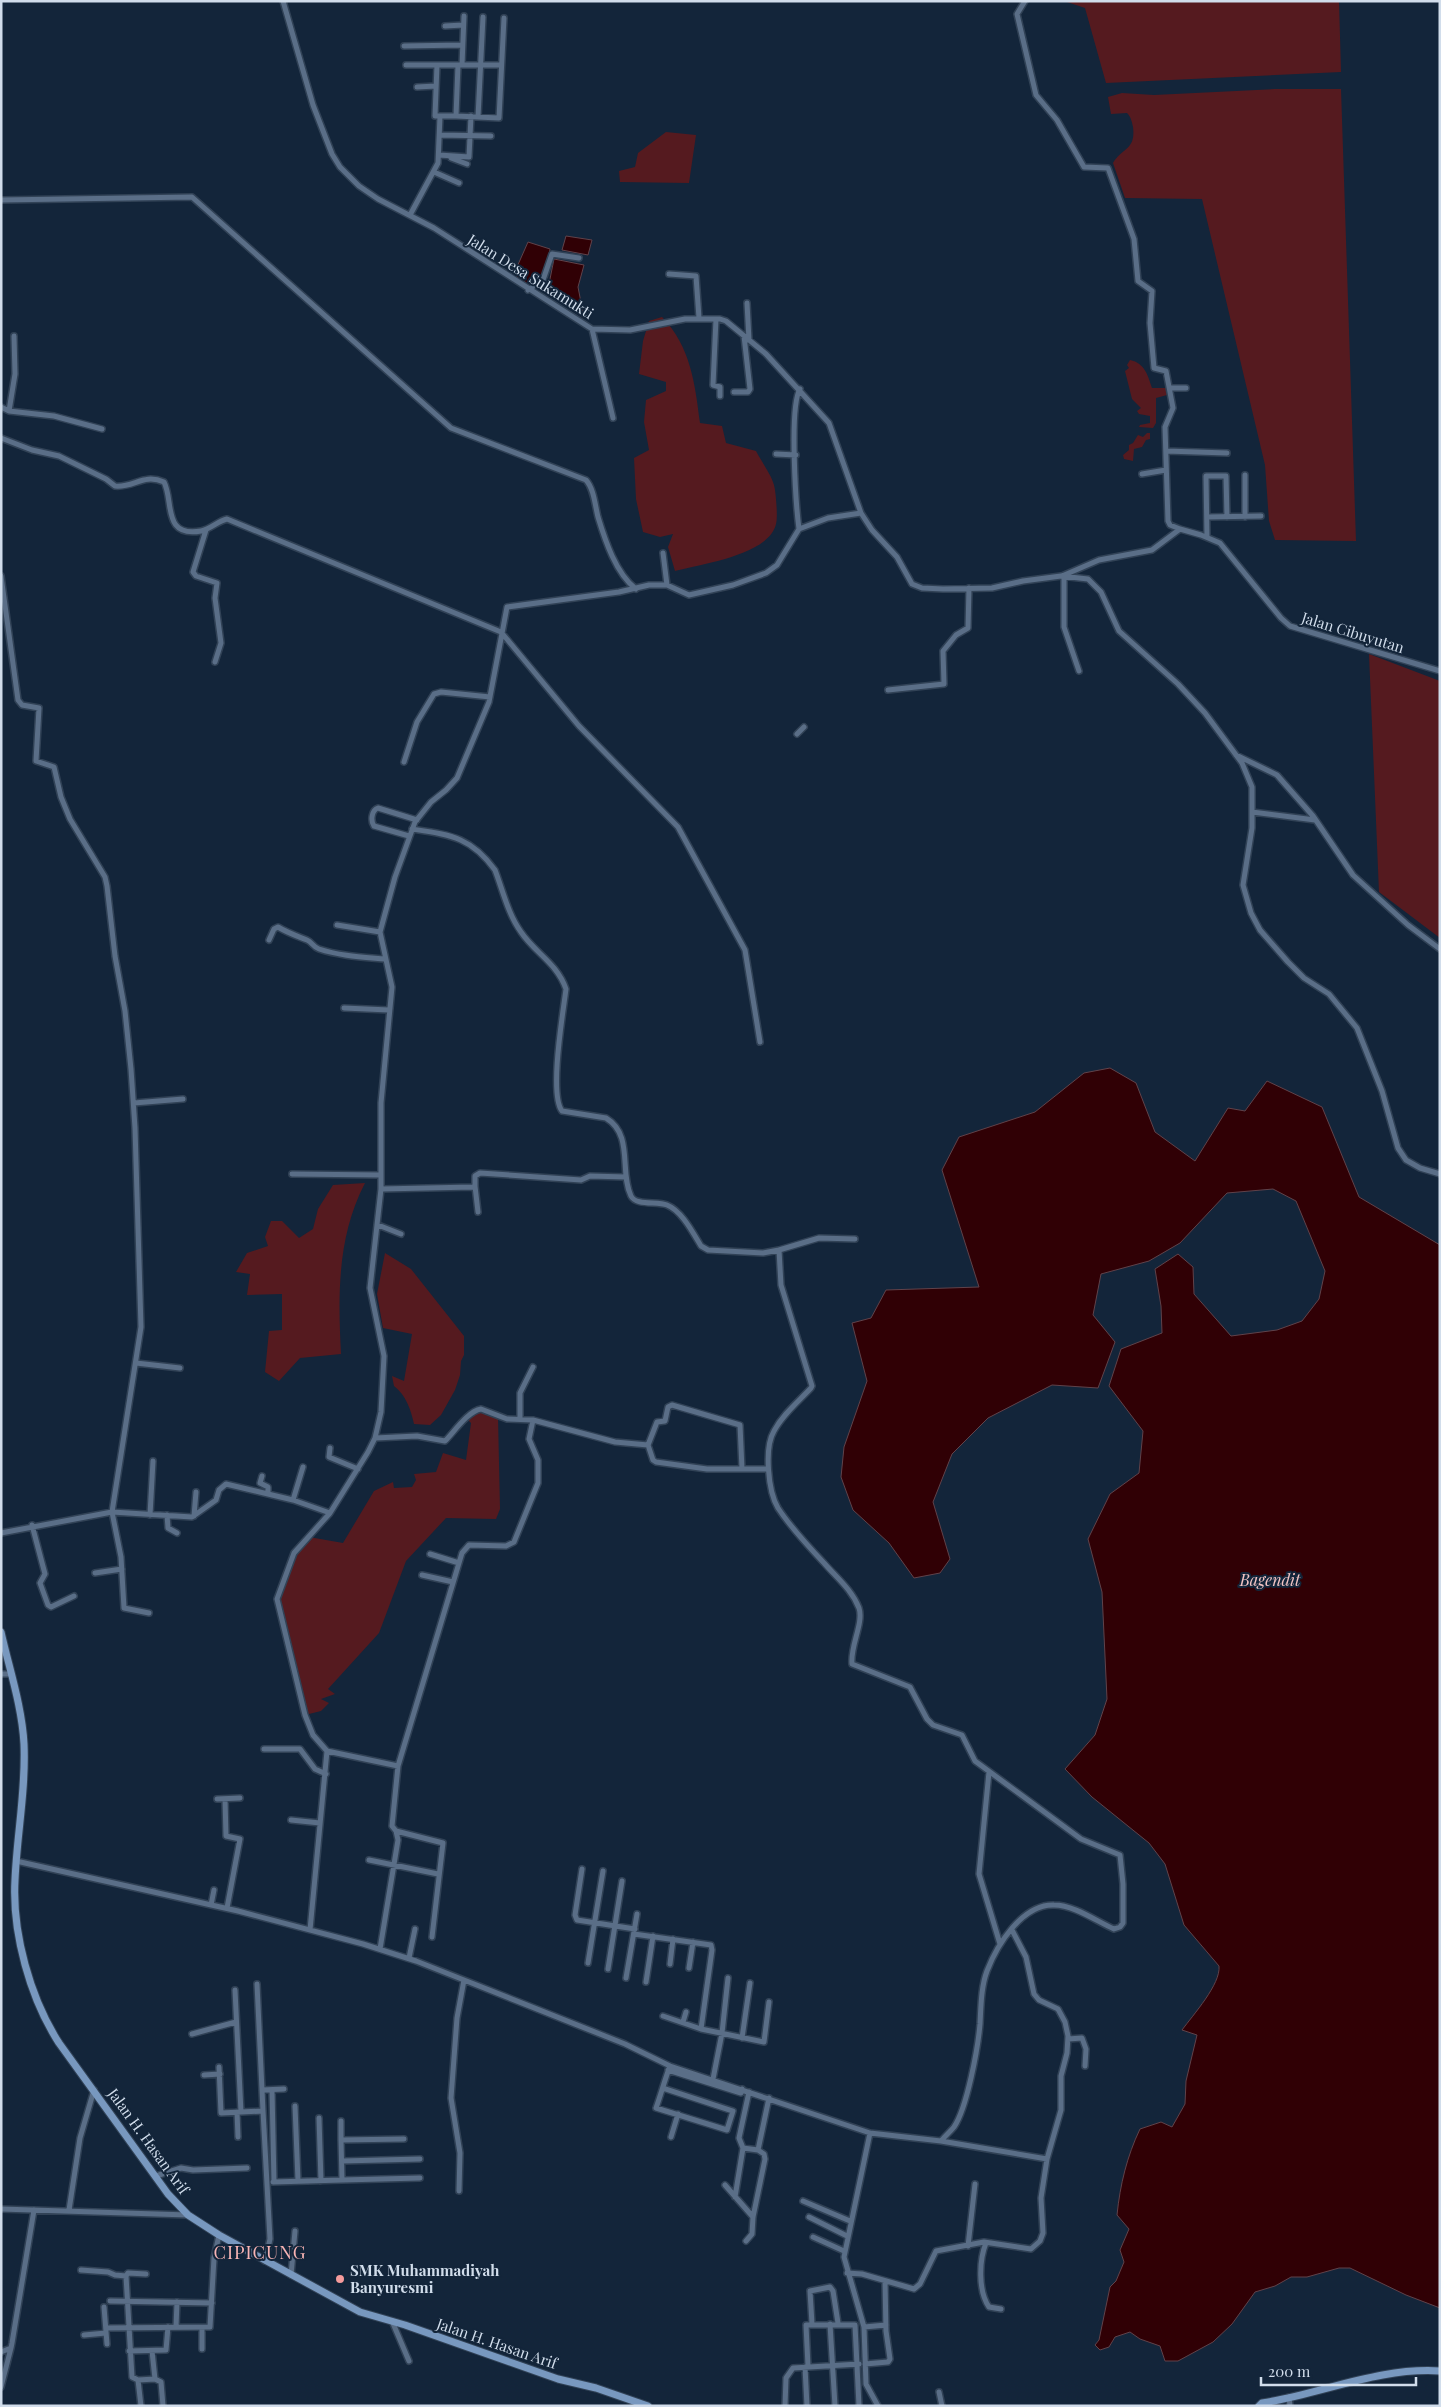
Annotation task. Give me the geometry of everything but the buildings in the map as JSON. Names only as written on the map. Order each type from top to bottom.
[{"type":"main road","name":"Jalan H. Hasan Arif","points":[[1,1632],[21,1721],[24,1753],[22,1818],[16,1861],[14,1907],[30,1979],[53,2034],[156,2176],[188,2215],[265,2261],[360,2312],[392,2321],[558,2379],[596,2388],[648,2406]]},
{"type":"main road","points":[[1261,2405],[1389,2374],[1412,2371],[1440,2371]]},
{"type":"street","name":"Jalan Desa Sukamukti","points":[[283,1],[313,105],[336,161],[359,186],[378,199],[434,228],[528,290],[592,329],[630,330],[699,318],[724,320],[766,354],[800,389],[830,425],[844,471],[861,513],[872,530],[897,556],[912,584],[922,588],[992,588],[1023,581],[1063,576],[1090,580],[1100,592],[1119,630],[1178,684],[1205,713],[1246,770],[1252,788],[1252,810],[1243,885],[1251,913],[1260,930],[1304,978],[1329,994],[1357,1028],[1382,1091],[1398,1148],[1406,1160],[1420,1168],[1440,1174]]},
{"type":"street","points":[[1025,1],[1016,14],[1036,95],[1057,120],[1084,167],[1106,167],[1109,171],[1134,239],[1138,281],[1152,291],[1150,323],[1154,368],[1166,371],[1172,408],[1166,424],[1168,521],[1170,525],[1178,530],[1152,550],[1099,560],[1063,576],[1064,627],[1079,671]]},
{"type":"street","points":[[456,116],[464,16]]},
{"type":"street","points":[[478,117],[483,17]]},
{"type":"street","points":[[437,65],[435,116],[499,118],[504,18]]},
{"type":"street","points":[[445,26],[464,25]]},
{"type":"street","points":[[404,46],[462,45]]},
{"type":"street","points":[[406,65],[501,65]]},
{"type":"street","points":[[417,87],[436,86]]},
{"type":"street","points":[[410,215],[434,172],[439,155],[440,116]]},
{"type":"street","points":[[439,155],[469,157],[472,116]]},
{"type":"street","points":[[440,135],[491,136]]},
{"type":"street","points":[[446,156],[467,164]]},
{"type":"street","points":[[434,172],[459,183]]},
{"type":"street","points":[[1,200],[192,197],[451,428],[586,480],[604,532],[617,562],[627,580],[638,588]]},
{"type":"street","points":[[528,290],[543,280],[552,254],[579,258]]},
{"type":"street","points":[[669,274],[672,276],[696,276],[699,318]]},
{"type":"street","points":[[747,303],[749,340]]},
{"type":"street","points":[[716,319],[713,385],[720,388],[720,396]]},
{"type":"street","points":[[592,329],[613,418]]},
{"type":"street","points":[[9,411],[15,374],[14,336]]},
{"type":"street","points":[[734,392],[748,392],[750,389],[744,336]]},
{"type":"street","points":[[1170,388],[1186,388]]},
{"type":"street","points":[[398,1766],[327,1751],[313,1734],[305,1715],[277,1603],[294,1553],[330,1513],[358,1469],[376,1438],[381,1412],[384,1356],[370,1288],[381,1189],[381,1103],[392,987],[380,932],[385,908],[412,829],[431,802],[457,778],[490,697],[498,661],[505,609],[509,606],[649,585],[667,585],[689,596],[733,585],[766,573],[779,563],[799,529],[795,415],[796,397],[800,389]]},
{"type":"street","points":[[1,407],[9,411],[54,416],[102,429]]},
{"type":"street","points":[[1,438],[32,450],[59,456],[106,479],[115,486],[125,486],[144,479],[162,480],[166,484],[168,508],[175,524],[189,531],[206,530],[227,519],[501,632],[579,726],[678,826],[745,950],[760,1042]]},
{"type":"street","points":[[1166,450],[1227,453]]},
{"type":"street","points":[[776,454],[796,455]]},
{"type":"street","points":[[1142,474],[1166,470]]},
{"type":"street","points":[[1245,475],[1245,516]]},
{"type":"street","points":[[1207,537],[1206,476],[1226,476],[1226,517]]},
{"type":"street","points":[[799,529],[828,518],[861,513]]},
{"type":"street","points":[[1207,517],[1261,516]]},
{"type":"street","points":[[206,530],[193,572],[196,576],[217,584],[215,608],[221,643],[215,662]]},
{"type":"street","name":"Jalan Cibuyutan","points":[[1178,530],[1207,537],[1224,548],[1281,618],[1290,626],[1440,671]]},
{"type":"street","points":[[663,553],[667,585]]},
{"type":"street","points":[[1,576],[18,700],[22,705],[39,708],[36,761],[40,764],[54,767],[61,798],[70,819],[105,877],[107,886],[134,1103],[141,1327],[112,1512],[122,1569],[124,1608],[149,1613]]},
{"type":"street","points":[[888,690],[944,684],[943,651],[956,635],[968,628],[969,588]]},
{"type":"street","points":[[404,762],[417,722],[425,711],[427,702],[434,694],[441,692],[490,697]]},
{"type":"street","points":[[798,733],[804,727]]},
{"type":"street","points":[[1236,754],[1277,776],[1315,820],[1353,875],[1408,925],[1440,949]]},
{"type":"street","points":[[1246,770],[1250,762]]},
{"type":"street","points":[[409,836],[374,826],[372,821],[373,813],[378,808],[417,820]]},
{"type":"street","points":[[1252,810],[1315,820]]},
{"type":"street","points":[[412,829],[454,836],[464,840],[490,864],[495,870],[521,933],[554,966],[562,977],[566,989],[556,1083],[557,1099],[562,1110],[610,1120],[623,1141],[626,1178],[634,1200],[656,1202],[673,1208],[691,1229],[701,1246],[708,1250],[763,1254],[819,1238],[855,1239]]},
{"type":"street","points":[[337,925],[380,932]]},
{"type":"street","points":[[269,940],[274,928],[278,928],[309,941],[319,949],[346,956],[385,959]]},
{"type":"street","points":[[344,1008],[389,1010]]},
{"type":"street","points":[[134,1103],[183,1099]]},
{"type":"street","points":[[478,1212],[472,1187],[475,1176],[480,1173],[581,1180],[590,1176],[626,1178]]},
{"type":"street","points":[[292,1174],[381,1175]]},
{"type":"street","points":[[381,1189],[472,1187]]},
{"type":"street","points":[[378,1225],[401,1234]]},
{"type":"street","points":[[779,1250],[781,1285],[812,1386],[786,1412],[774,1431],[770,1440],[768,1469],[777,1506],[799,1536],[848,1588],[858,1607],[860,1619],[852,1648],[852,1664],[910,1687],[930,1723],[938,1728],[962,1735],[971,1756],[989,1772],[1082,1839],[1121,1857],[1123,1915],[1120,1927],[1114,1929],[1081,1913],[1055,1905],[1044,1906],[1028,1913],[1000,1944],[986,1972],[980,2004],[977,2043],[960,2113],[954,2126],[941,2141]]},
{"type":"street","points":[[136,1363],[180,1368]]},
{"type":"street","points":[[520,1419],[520,1393],[533,1367]]},
{"type":"street","points":[[742,1469],[740,1425],[672,1405],[668,1407],[665,1421],[656,1423],[648,1445],[653,1460],[656,1462],[707,1469],[742,1469],[768,1469]]},
{"type":"street","points":[[376,1438],[417,1436],[445,1441],[455,1428],[476,1410],[483,1410],[502,1418],[533,1420],[615,1442],[648,1445]]},
{"type":"street","points":[[380,1949],[398,1840],[392,1825],[398,1766],[462,1553],[469,1545],[508,1545],[514,1542],[538,1483],[538,1460],[529,1436],[533,1420]]},
{"type":"street","points":[[330,1448],[329,1457],[358,1469]]},
{"type":"street","points":[[150,1515],[153,1461]]},
{"type":"street","points":[[293,1500],[303,1467]]},
{"type":"street","points":[[262,1476],[260,1483],[268,1487],[268,1494]]},
{"type":"street","points":[[1,1533],[112,1512],[194,1516],[216,1500],[219,1490],[226,1484],[293,1500],[330,1513]]},
{"type":"street","points":[[194,1516],[196,1492]]},
{"type":"street","points":[[167,1515],[168,1528],[177,1533]]},
{"type":"street","points":[[32,1526],[45,1574],[40,1584],[48,1605],[51,1607],[74,1596]]},
{"type":"street","points":[[430,1554],[459,1563]]},
{"type":"street","points":[[95,1573],[122,1569]]},
{"type":"street","points":[[422,1575],[453,1582]]},
{"type":"street","points":[[1,1674],[10,1674]]},
{"type":"street","points":[[264,1749],[300,1750],[315,1769],[326,1774]]},
{"type":"street","points":[[310,1930],[327,1751]]},
{"type":"street","points":[[989,1772],[979,1874],[1000,1944]]},
{"type":"street","points":[[216,1799],[240,1798]]},
{"type":"street","points":[[225,1799],[226,1836],[240,1838],[227,1908]]},
{"type":"street","points":[[291,1820],[320,1823]]},
{"type":"street","points":[[396,1831],[443,1842],[432,1937]]},
{"type":"street","points":[[369,1860],[438,1874]]},
{"type":"street","points":[[16,1861],[227,1908],[410,1958],[590,2032],[606,2036],[669,2068],[741,2093],[742,2090]]},
{"type":"street","points":[[582,1870],[575,1918],[653,1936],[709,1944],[712,1950],[701,2029]]},
{"type":"street","points":[[588,1963],[603,1871]]},
{"type":"street","points":[[608,1968],[622,1881]]},
{"type":"street","points":[[211,1905],[214,1890]]},
{"type":"street","points":[[626,1978],[637,1914]]},
{"type":"street","points":[[410,1958],[415,1929]]},
{"type":"street","points":[[847,2273],[862,2274],[914,2289],[920,2284],[936,2250],[986,2243],[1031,2249],[1040,2241],[1043,2233],[1041,2198],[1047,2159],[1061,2110],[1061,2076],[1067,2053],[1068,2039],[1062,2014],[1058,2009],[1039,2000],[1034,1994],[1026,1957],[1012,1930]]},
{"type":"street","points":[[646,1982],[653,1936]]},
{"type":"street","points":[[670,1964],[673,1939]]},
{"type":"street","points":[[689,1968],[693,1942]]},
{"type":"street","points":[[713,2079],[722,2034],[728,1978]]},
{"type":"street","points":[[459,2191],[460,2154],[450,2098],[457,2018],[464,1980]]},
{"type":"street","points":[[742,2038],[750,1983]]},
{"type":"street","points":[[257,1984],[270,2239],[265,2261]]},
{"type":"street","points":[[235,1990],[239,2112],[238,2137]]},
{"type":"street","points":[[663,2016],[701,2029],[764,2042],[770,2002]]},
{"type":"street","points":[[683,2022],[686,2012]]},
{"type":"street","points":[[192,2034],[236,2022]]},
{"type":"street","points":[[1068,2039],[1082,2038],[1086,2049],[1086,2066]]},
{"type":"street","points":[[219,2067],[221,2113],[263,2111]]},
{"type":"street","points":[[669,2068],[713,2079],[870,2133],[941,2141],[1047,2159]]},
{"type":"street","points":[[662,2088],[733,2111],[727,2130],[656,2108],[662,2088],[669,2068]]},
{"type":"street","points":[[204,2075],[220,2074]]},
{"type":"street","points":[[69,2210],[80,2138],[94,2089]]},
{"type":"street","points":[[262,2090],[284,2089]]},
{"type":"street","points":[[272,2090],[274,2182]]},
{"type":"street","points":[[735,2197],[742,2148],[739,2138],[749,2092]]},
{"type":"street","points":[[758,2150],[770,2098]]},
{"type":"street","points":[[295,2106],[298,2181]]},
{"type":"street","points":[[671,2137],[678,2114]]},
{"type":"street","points":[[319,2118],[321,2180]]},
{"type":"street","points":[[341,2121],[342,2180]]},
{"type":"street","points":[[870,2133],[844,2251],[847,2273],[864,2327],[867,2390],[878,2406]]},
{"type":"street","points":[[341,2140],[404,2139]]},
{"type":"street","points":[[742,2148],[758,2150],[764,2154],[765,2160],[748,2238]]},
{"type":"street","points":[[342,2161],[420,2159]]},
{"type":"street","points":[[156,2176],[181,2168],[193,2170],[247,2168]]},
{"type":"street","points":[[267,2182],[420,2178]]},
{"type":"street","points":[[968,2246],[975,2184]]},
{"type":"street","points":[[725,2185],[753,2217]]},
{"type":"street","points":[[803,2201],[850,2221]]},
{"type":"street","points":[[1,2209],[188,2215]]},
{"type":"street","points":[[1,2386],[11,2348],[34,2210]]},
{"type":"street","points":[[809,2216],[847,2236]]},
{"type":"street","points":[[291,2275],[295,2231]]},
{"type":"street","points":[[84,2335],[129,2328],[209,2328],[212,2325],[214,2258],[219,2235]]},
{"type":"street","points":[[813,2237],[844,2251]]},
{"type":"street","points":[[986,2243],[983,2252],[982,2294],[989,2307],[1001,2310]]},
{"type":"street","points":[[81,2270],[109,2272],[115,2275],[126,2276],[128,2273],[146,2274]]},
{"type":"street","points":[[126,2276],[132,2377],[138,2380],[155,2379],[160,2382],[162,2406]]},
{"type":"street","points":[[865,2364],[888,2362],[890,2359],[886,2325],[885,2281]]},
{"type":"street","points":[[812,2324],[810,2291],[830,2287],[834,2291],[838,2324]]},
{"type":"street","points":[[110,2300],[212,2303]]},
{"type":"street","points":[[176,2327],[177,2302]]},
{"type":"street","points":[[104,2307],[106,2344]]},
{"type":"street","points":[[392,2321],[409,2361]]},
{"type":"street","points":[[807,2406],[806,2325],[852,2323],[856,2325],[859,2364],[859,2406]]},
{"type":"street","points":[[830,2324],[835,2406]]},
{"type":"street","points":[[864,2327],[886,2325]]},
{"type":"street","points":[[129,2351],[152,2351],[167,2348],[168,2327]]},
{"type":"street","points":[[202,2328],[202,2349]]},
{"type":"street","points":[[1,2352],[11,2348]]},
{"type":"street","points":[[152,2351],[155,2379]]},
{"type":"street","points":[[786,2406],[786,2376],[793,2368],[859,2364]]},
{"type":"street","points":[[138,2380],[141,2406]]},
{"type":"street","points":[[939,2392],[942,2406]]},
{"type":"street","points":[[1288,2397],[1290,2406]]},
{"type":"shaded area","points":[[1064,1],[1339,1],[1341,72],[1106,83],[1085,8]]},
{"type":"shaded area","points":[[1275,89],[1341,89],[1356,541],[1275,540],[1269,521],[1265,465],[1202,199],[1125,198],[1113,163],[1130,145],[1133,127],[1127,113],[1111,114],[1108,97],[1122,93],[1154,95]]},
{"type":"shaded area","points":[[666,132],[696,135],[689,183],[620,182],[619,171],[635,167],[638,153]]},
{"type":"shaded area","points":[[662,317],[672,329],[685,353],[696,394],[700,423],[722,426],[726,443],[756,451],[773,481],[777,516],[771,535],[748,551],[675,571],[668,547],[673,534],[660,537],[643,532],[636,499],[634,458],[649,450],[644,422],[646,400],[666,391],[666,382],[639,374],[643,341],[649,321]]},
{"type":"shaded area","points":[[1130,360],[1142,367],[1152,388],[1167,388],[1167,395],[1156,398],[1156,423],[1153,428],[1139,427],[1140,425],[1150,423],[1150,416],[1139,414],[1137,411],[1141,408],[1132,399],[1125,371],[1129,368],[1127,365]]},
{"type":"shaded area","points":[[1150,433],[1150,439],[1146,440],[1142,447],[1134,449],[1133,461],[1124,459],[1123,455],[1129,450],[1129,445],[1133,443],[1138,435],[1143,437]]},
{"type":"shaded area","points":[[1369,654],[1440,681],[1440,938],[1379,892]]},
{"type":"shaded area","points":[[365,1183],[356,1203],[344,1245],[340,1288],[341,1354],[300,1358],[279,1381],[265,1372],[269,1331],[282,1330],[282,1294],[247,1295],[250,1274],[236,1272],[247,1253],[268,1246],[265,1237],[271,1221],[282,1221],[299,1238],[313,1229],[318,1209],[333,1185]]},
{"type":"shaded area","points":[[385,1253],[411,1269],[464,1336],[464,1355],[455,1390],[441,1415],[430,1425],[414,1424],[407,1403],[394,1386],[392,1376],[404,1381],[412,1334],[383,1328],[377,1294]]},
{"type":"shaded area","points":[[478,1409],[498,1416],[500,1509],[496,1519],[446,1518],[406,1561],[379,1633],[328,1689],[335,1694],[321,1699],[329,1703],[321,1711],[305,1715],[277,1603],[291,1559],[309,1537],[343,1543],[374,1491],[393,1482],[394,1488],[412,1487],[416,1480],[414,1474],[436,1472],[443,1453],[466,1460],[471,1423],[467,1419]]},
{"type":"water","points":[[566,236],[592,240],[588,255],[562,250]]},
{"type":"water","points":[[528,242],[550,249],[545,277],[529,286],[513,276]]},
{"type":"water","points":[[554,259],[584,265],[578,287],[584,318],[541,288],[550,279]]},
{"type":"water","name":"Bagendit","points":[[1110,1068],[1136,1083],[1155,1132],[1195,1161],[1228,1108],[1245,1111],[1267,1081],[1322,1107],[1359,1197],[1440,1245],[1440,2308],[1406,2295],[1350,2268],[1339,2268],[1307,2277],[1291,2277],[1275,2286],[1255,2292],[1232,2324],[1213,2342],[1178,2361],[1165,2361],[1160,2346],[1140,2339],[1130,2332],[1115,2337],[1109,2347],[1100,2350],[1095,2345],[1099,2340],[1110,2287],[1116,2281],[1124,2262],[1120,2250],[1129,2229],[1117,2215],[1122,2182],[1128,2160],[1140,2129],[1161,2122],[1172,2127],[1185,2104],[1186,2081],[1197,2035],[1182,2030],[1211,1990],[1216,1981],[1219,1966],[1184,1925],[1165,1864],[1149,1843],[1092,1797],[1065,1769],[1095,1735],[1107,1699],[1102,1592],[1088,1539],[1110,1494],[1139,1473],[1143,1431],[1109,1386],[1121,1349],[1162,1333],[1161,1306],[1155,1269],[1178,1254],[1193,1267],[1194,1294],[1231,1336],[1277,1330],[1302,1321],[1319,1299],[1325,1271],[1296,1201],[1273,1189],[1227,1193],[1180,1243],[1149,1261],[1101,1274],[1093,1315],[1115,1342],[1098,1388],[1052,1385],[988,1418],[952,1454],[933,1502],[950,1559],[940,1573],[914,1578],[889,1543],[853,1510],[841,1477],[844,1447],[867,1381],[852,1323],[871,1318],[886,1290],[979,1287],[942,1170],[959,1137],[1035,1112],[1084,1073]]},
{"type":"place","name":"SMK Muhammadiyah Banyuresmi","points":[[340,2279]]},
{"type":"district","name":"CIPICUNG","points":[[260,2252]]}]
